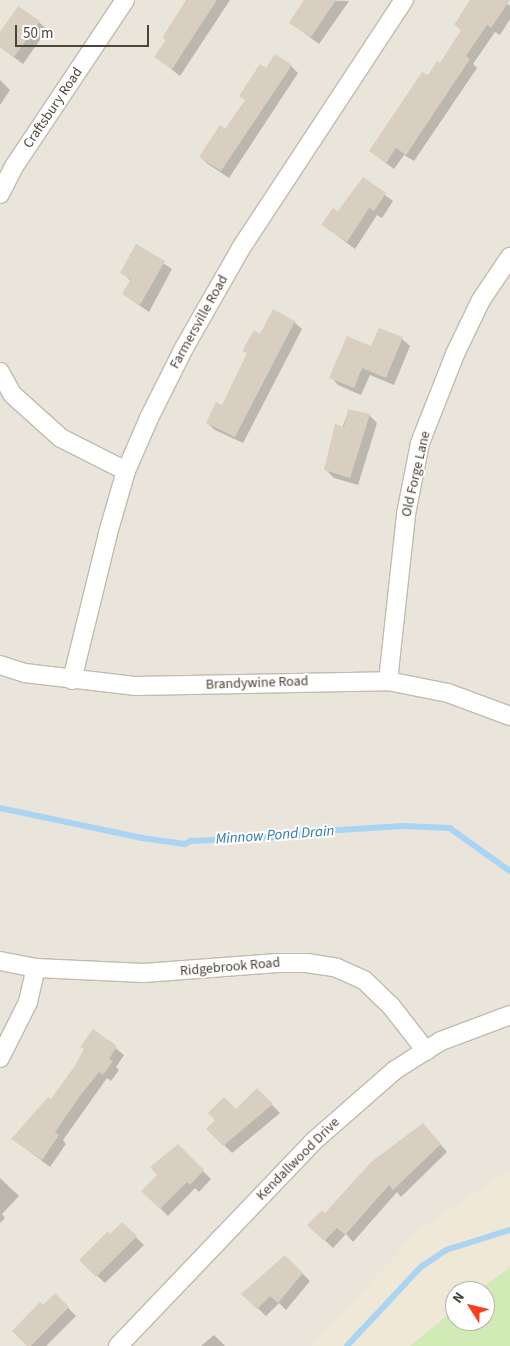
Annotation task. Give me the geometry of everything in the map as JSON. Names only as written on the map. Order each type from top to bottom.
[{"type":"street","name":"Craftsbury Road","points":[[0,194],[13,168],[125,0]]},
{"type":"street","name":"Farmersville Road","points":[[72,680],[91,593],[126,472],[184,348],[219,284],[404,0]]},
{"type":"street","name":"Old Forge Lane","points":[[388,680],[406,514],[420,443],[455,354],[481,300],[510,257]]},
{"type":"street","points":[[0,372],[13,395],[61,438],[126,472]]},
{"type":"street","name":"Brandywine Road","points":[[0,665],[25,673],[136,686],[388,680],[448,693],[510,716]]},
{"type":"street","name":"Ridgebrook Road","points":[[0,961],[36,968],[161,972],[307,962],[337,968],[364,980],[391,1006],[426,1051]]},
{"type":"street","points":[[0,1058],[28,1002],[36,968]]},
{"type":"street","name":"Kendallwood Drive","points":[[118,1346],[314,1140],[395,1070],[442,1041],[510,1015]]},
{"type":"shaded area","points":[[0,0],[510,0],[510,1170],[420,1231],[312,1346],[0,1346]]},
{"type":"shaded area","points":[[510,1170],[510,1346],[312,1346],[420,1231]]},
{"type":"green space","points":[[510,1267],[510,1346],[410,1346],[445,1317],[445,1331],[495,1331],[495,1281],[491,1281]]},
{"type":"building","points":[[186,0],[217,0],[172,69],[154,57],[166,40],[162,38]]},
{"type":"building","points":[[304,0],[336,0],[311,37],[289,23]]},
{"type":"building","points":[[470,0],[510,0],[491,28],[487,25],[466,56],[470,59],[406,155],[396,148],[386,163],[369,151],[422,72],[428,75],[437,61],[440,63],[461,30],[454,25]]},
{"type":"building","points":[[18,6],[40,21],[14,57],[0,47],[0,32]]},
{"type":"building","points":[[275,54],[292,65],[221,171],[199,157],[220,125],[225,129],[245,100],[239,96],[260,64],[266,68]]},
{"type":"building","points":[[363,177],[386,193],[374,211],[369,208],[347,242],[321,225],[333,208],[338,211]]},
{"type":"building","points":[[136,244],[165,261],[140,305],[122,294],[131,279],[120,273]]},
{"type":"building","points":[[273,309],[295,321],[235,437],[206,423],[216,402],[222,405],[247,353],[242,351],[254,330],[260,334]]},
{"type":"building","points":[[379,328],[403,337],[386,378],[362,368],[354,388],[329,378],[347,336],[371,346]]},
{"type":"building","points":[[348,409],[370,414],[350,478],[324,470],[335,424],[344,427]]},
{"type":"building","points":[[93,1029],[117,1046],[109,1059],[113,1061],[103,1075],[99,1072],[80,1096],[55,1132],[59,1135],[42,1160],[11,1139],[48,1097],[51,1099],[74,1067],[84,1049],[80,1047]]},
{"type":"building","points":[[257,1088],[273,1104],[223,1146],[206,1129],[215,1120],[208,1113],[224,1097],[236,1109]]},
{"type":"building","points":[[423,1123],[441,1144],[393,1190],[389,1185],[345,1235],[337,1228],[324,1241],[307,1225],[322,1210],[325,1213],[371,1162]]},
{"type":"building","points":[[178,1144],[204,1170],[190,1185],[187,1182],[160,1209],[141,1191],[157,1175],[150,1167]]},
{"type":"building","points":[[122,1222],[137,1236],[96,1277],[79,1260],[108,1231],[110,1234]]},
{"type":"building","points":[[285,1255],[303,1273],[278,1303],[270,1296],[257,1309],[241,1294]]},
{"type":"building","points":[[55,1293],[69,1307],[31,1346],[27,1346],[12,1331],[40,1302],[43,1305]]},
{"type":"waterway","name":"Minnow Pond Drain","points":[[0,808],[142,838],[185,844],[191,841],[297,836],[307,832],[402,826],[450,828],[510,871]]},
{"type":"waterway","name":"Minnow Pond Drain","points":[[347,1346],[421,1267],[446,1250],[510,1230]]}]
